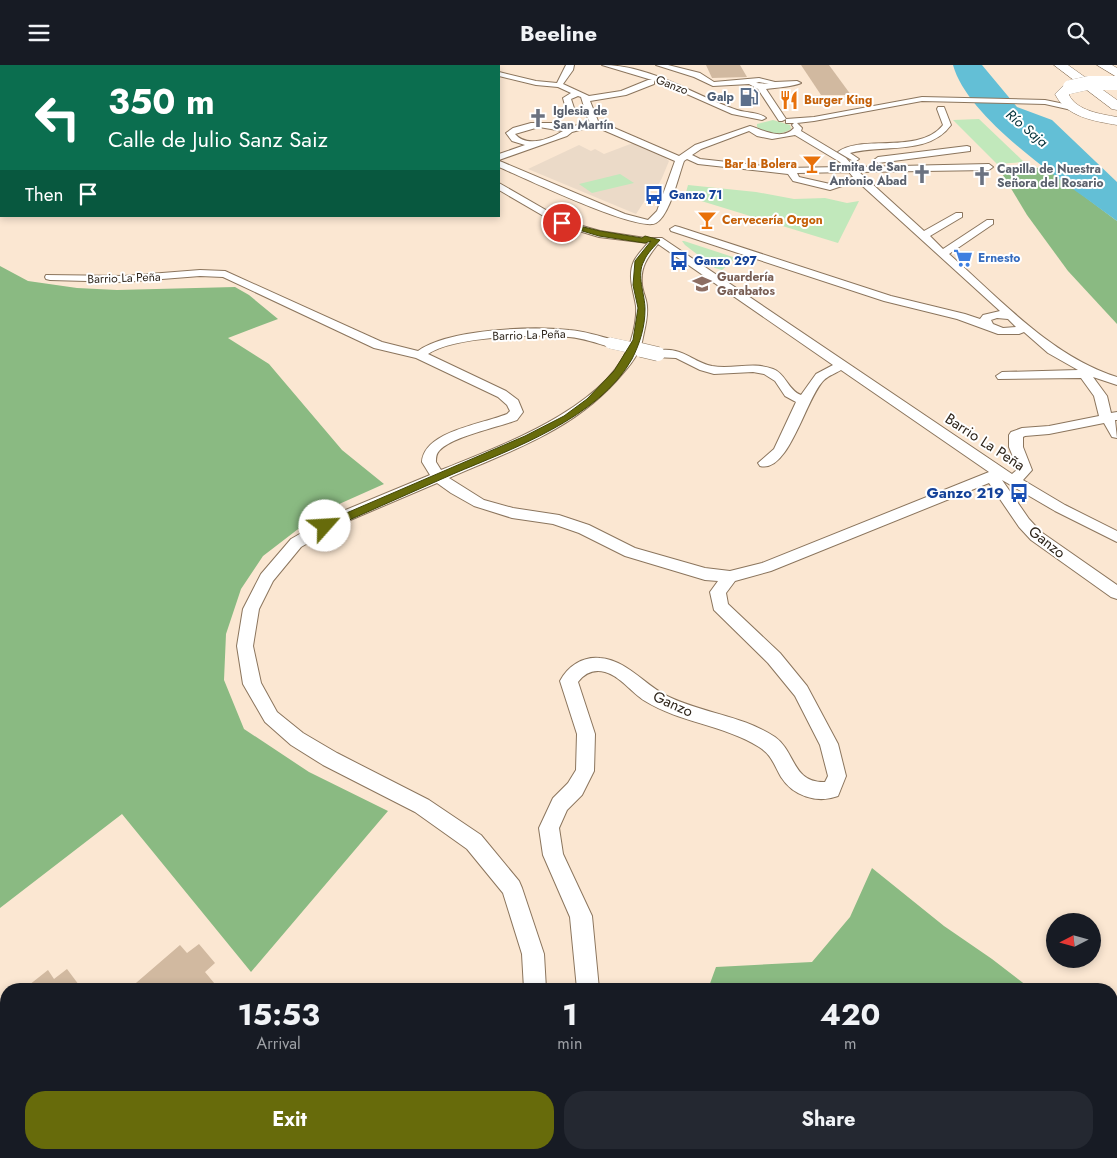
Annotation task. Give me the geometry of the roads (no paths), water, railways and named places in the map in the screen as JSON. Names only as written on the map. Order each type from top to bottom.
[{"type":"highway","points":[[1060,65],[1117,106]]},
{"type":"highway","points":[[1080,65],[1117,89]]},
{"type":"highway","points":[[1104,65],[1117,72]]},
{"type":"highway","points":[[1112,120],[1076,109],[1066,101],[1064,89],[1088,83],[1117,83]]},
{"type":"highway","points":[[1093,115],[1117,133]]},
{"type":"street","points":[[559,85],[569,70],[570,65]]},
{"type":"street","name":"Ganzo","points":[[606,65],[671,83],[735,112],[764,118]]},
{"type":"street","points":[[660,65],[697,75],[710,83],[795,83]]},
{"type":"street","points":[[500,74],[536,83],[559,85],[577,93],[586,99],[595,123]]},
{"type":"street","name":"Ganzo","points":[[586,99],[623,93],[651,82]]},
{"type":"street","points":[[757,83],[768,96],[775,110],[790,126],[852,173],[1042,343],[1085,372],[1117,381]]},
{"type":"street","points":[[768,96],[772,84]]},
{"type":"street","points":[[1045,102],[1064,89]]},
{"type":"street","points":[[577,93],[567,98],[570,109],[577,113],[590,113]]},
{"type":"street","points":[[731,135],[760,134],[772,136],[790,126],[814,119],[912,100],[950,99],[1045,102],[1076,109]]},
{"type":"street","points":[[861,163],[842,152],[861,147],[875,149],[909,144],[940,134],[947,125],[941,109]]},
{"type":"street","points":[[535,983],[533,954],[512,888],[474,842],[422,806],[330,759],[297,739],[271,717],[252,684],[245,646],[252,609],[267,578],[296,543],[321,528],[438,475],[536,434],[567,418],[606,386],[626,361],[638,340],[642,308],[637,285],[639,261],[657,240],[662,218],[685,156],[711,141],[731,135],[764,118],[775,110]]},
{"type":"street","name":"Ganzo","points":[[735,112],[760,134]]},
{"type":"street","points":[[764,118],[790,126]]},
{"type":"street","points":[[500,157],[564,134],[569,130],[595,123],[668,154],[685,156],[698,161],[791,170],[830,170],[852,173],[897,169],[988,167]]},
{"type":"street","points":[[532,145],[515,139],[510,133],[524,127],[537,126],[559,126],[569,130]]},
{"type":"street","points":[[875,149],[897,169]]},
{"type":"street","points":[[791,170],[796,179],[827,187],[836,186],[861,163],[967,149]]},
{"type":"street","points":[[500,164],[622,216],[645,223],[662,218]]},
{"type":"street","points":[[500,187],[562,223],[599,233],[657,240],[692,235],[888,299],[961,316],[1017,321],[1022,327],[1019,331],[1012,333]]},
{"type":"street","points":[[923,235],[930,233],[959,215]]},
{"type":"street","points":[[941,252],[949,251],[990,222]]},
{"type":"street","points":[[645,223],[638,233],[657,240]]},
{"type":"street","name":"Barrio La Peña","points":[[657,240],[686,257]]},
{"type":"street","name":"Barrio La Peña","points":[[657,240],[686,257],[1001,477],[1117,537]]},
{"type":"street","name":"Barrio La Peña","points":[[50,277],[124,279],[200,273],[225,275],[378,345],[420,355],[502,393],[516,408],[517,412],[512,417],[437,445],[431,451],[430,462],[438,475]]},
{"type":"street","points":[[988,319],[998,310],[998,303]]},
{"type":"street","points":[[988,319],[1002,332],[1012,333],[1042,343]]},
{"type":"street","name":"Barrio La Peña","points":[[420,355],[431,346],[472,337],[563,333],[658,354],[678,355],[707,369],[739,368],[762,370],[776,375],[793,398],[804,399]]},
{"type":"street","points":[[765,463],[780,451],[804,399],[820,377],[842,365]]},
{"type":"street","points":[[1002,377],[1085,372]]},
{"type":"street","points":[[1085,372],[1105,403],[1103,411],[1112,417],[1117,434]]},
{"type":"street","points":[[438,475],[456,490],[479,503],[512,513],[554,519],[584,529],[630,552],[705,574],[730,577],[766,567],[1001,477],[1025,470],[1016,447],[1016,435],[1022,432],[1049,430],[1112,417]]},
{"type":"street","name":"Ganzo","points":[[1001,477],[1024,523],[1036,536],[1117,593]]},
{"type":"street","name":"Ganzo","points":[[587,983],[581,915],[553,855],[550,828],[560,804],[575,789],[585,771],[586,733],[569,681],[574,673],[590,665],[605,665],[614,668],[644,691],[673,707],[731,726],[765,741],[779,752],[794,780],[810,791],[821,793],[831,790],[837,776],[830,744],[801,691],[774,658],[720,606],[718,592],[730,577]]},
{"type":"water","name":"Río Saja","points":[[953,65],[982,65],[1017,107],[1052,120],[1117,182],[1117,221],[1023,151],[1000,130],[979,108],[963,87]]},
{"type":"place","name":"Galp","points":[[749,97]]},
{"type":"place","name":"Burger King","points":[[789,100]]},
{"type":"place","name":"Iglesia de San Martín","points":[[538,118]]},
{"type":"place","name":"Bar la Bolera","points":[[812,164]]},
{"type":"place","name":"Ermita de San Antonio Abad","points":[[922,174]]},
{"type":"place","name":"Capilla de Nuestra Señora del Rosario","points":[[982,176]]},
{"type":"place","name":"Ganzo 71","points":[[654,195]]},
{"type":"place","name":"Cervecería Orgon","points":[[707,220]]},
{"type":"place","name":"Ernesto","points":[[963,258]]},
{"type":"place","name":"Ganzo 297","points":[[679,261]]},
{"type":"place","name":"Guardería Garabatos","points":[[702,284]]},
{"type":"place","name":"Ganzo 219","points":[[1019,493]]}]
